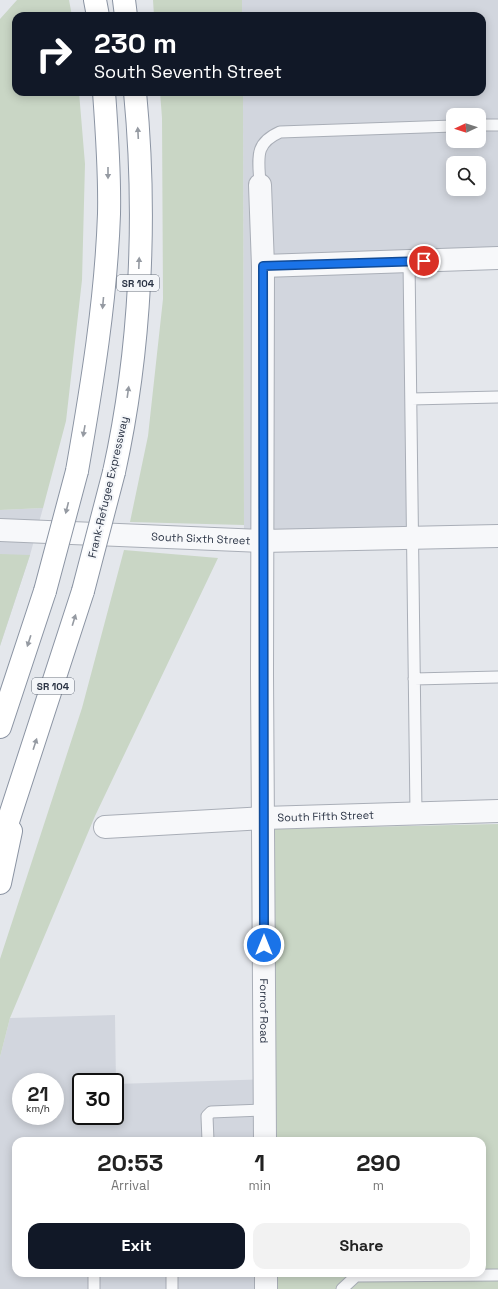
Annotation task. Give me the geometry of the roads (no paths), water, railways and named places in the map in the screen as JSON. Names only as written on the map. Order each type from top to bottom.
[{"type":"highway","points":[[124,0],[126,12]]},
{"type":"highway","name":"SR 104","points":[[0,727],[45,591],[77,470],[93,382],[101,322],[106,261],[108,168],[104,96]]},
{"type":"highway","name":"Frank-Refugee Expressway","points":[[0,846],[83,590],[122,436],[136,337],[141,214],[140,163],[135,96]]},
{"type":"highway","points":[[0,883],[22,781]]},
{"type":"street","name":"Fornof Road","points":[[260,185],[263,266],[262,541],[265,1137]]},
{"type":"street","points":[[263,266],[498,258]]},
{"type":"street","name":"South Sixth Street","points":[[0,530],[262,541],[498,536]]},
{"type":"street","name":"South Fifth Street","points":[[105,827],[263,818],[498,811]]},
{"type":"street","points":[[266,1277],[266,1289]]},
{"type":"lane","points":[[486,125],[498,125]]},
{"type":"lane","points":[[260,185],[259,158],[262,143],[268,137],[280,132],[446,126]]},
{"type":"lane","points":[[409,261],[416,813]]},
{"type":"lane","points":[[411,400],[498,397]]},
{"type":"lane","points":[[414,679],[498,677]]},
{"type":"lane","points":[[208,1137],[207,1116],[211,1112],[264,1110]]},
{"type":"lane","points":[[486,1274],[498,1274]]},
{"type":"lane","points":[[94,1277],[94,1289]]},
{"type":"lane","points":[[172,1277],[172,1289]]},
{"type":"lane","points":[[342,1289],[355,1277]]}]
